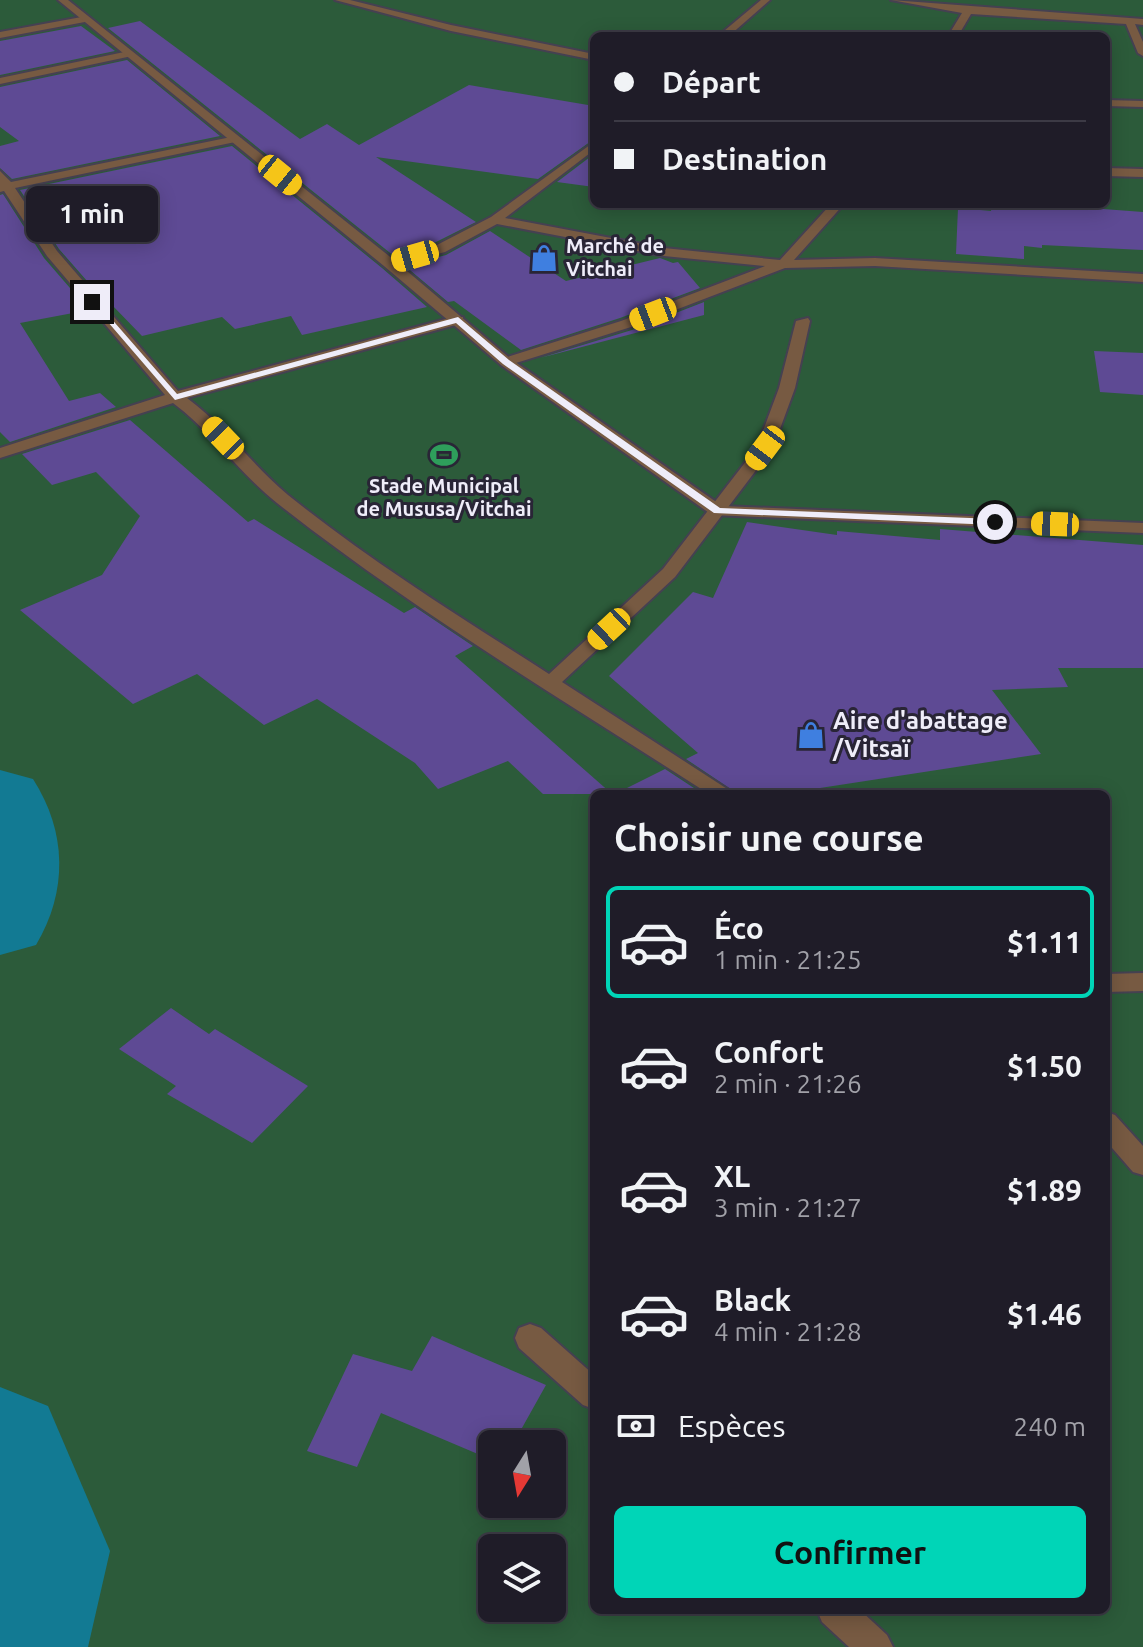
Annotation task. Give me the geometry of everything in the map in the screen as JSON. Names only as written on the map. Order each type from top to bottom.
[{"type":"street","points":[[62,0],[389,263],[506,362],[718,511],[1143,528]]},
{"type":"street","points":[[339,0],[451,28],[590,56]]},
{"type":"street","points":[[728,32],[766,0]]},
{"type":"street","points":[[895,0],[968,11],[1143,22]]},
{"type":"street","points":[[955,32],[968,11]]},
{"type":"street","points":[[0,35],[87,19]]},
{"type":"street","points":[[1129,21],[1143,53]]},
{"type":"street","points":[[0,81],[129,54]]},
{"type":"street","points":[[1110,103],[1143,104]]},
{"type":"street","points":[[236,139],[3,183],[52,253],[175,397],[204,418],[280,497],[421,601],[718,790]]},
{"type":"street","points":[[389,263],[440,249],[495,220],[590,148]]},
{"type":"street","points":[[1110,172],[1143,173]]},
{"type":"street","points":[[506,362],[626,324],[783,264],[834,208]]},
{"type":"street","points":[[495,220],[664,252],[783,264],[875,262],[1143,278]]},
{"type":"street","points":[[0,453],[175,397],[458,320]]},
{"type":"street","points":[[549,684],[669,573],[765,448],[787,388],[803,321]]},
{"type":"street","points":[[1110,983],[1143,982]]},
{"type":"street","points":[[1110,1127],[1143,1164]]},
{"type":"street","points":[[530,1338],[590,1391]]},
{"type":"street","points":[[838,1614],[875,1647]]},
{"type":"green space","points":[[0,0],[1143,0],[1143,1647],[0,1647]]},
{"type":"building","points":[[140,21],[300,139],[327,124],[359,145],[469,85],[590,105],[590,142],[538,179],[376,157],[476,222],[434,243],[394,256],[108,28]]},
{"type":"building","points":[[81,26],[115,51],[0,75],[0,41]]},
{"type":"building","points":[[127,60],[220,136],[12,179],[0,168],[0,146],[19,141],[0,127],[0,87]]},
{"type":"building","points":[[232,146],[427,307],[302,335],[291,316],[235,329],[222,317],[142,336],[112,305],[109,306],[59,249],[20,190]]},
{"type":"building","points":[[590,157],[590,186],[557,182]]},
{"type":"building","points":[[3,194],[44,258],[89,310],[20,323],[69,401],[100,393],[116,407],[10,442],[0,432],[0,195]]},
{"type":"building","points":[[958,208],[991,211],[991,208],[1090,208],[1143,212],[1143,250],[1042,245],[1042,248],[1024,246],[1024,259],[956,254]]},
{"type":"building","points":[[490,231],[566,281],[660,258],[678,262],[700,288],[521,350],[454,301],[448,302],[405,266],[446,255]]},
{"type":"building","points":[[704,302],[704,315],[540,358],[632,330]]},
{"type":"building","points":[[1094,351],[1143,353],[1143,395],[1100,392]]},
{"type":"building","points":[[130,420],[248,522],[254,519],[404,613],[415,607],[473,646],[455,656],[607,790],[590,790],[590,794],[543,794],[508,761],[438,789],[415,763],[317,699],[264,725],[197,674],[133,704],[20,610],[102,575],[140,516],[96,472],[52,485],[22,454]]},
{"type":"building","points":[[747,522],[837,535],[837,531],[940,540],[940,529],[1143,545],[1143,668],[1058,668],[1068,687],[992,690],[1041,754],[807,790],[732,790],[686,759],[698,753],[609,676],[693,592],[713,598]]},
{"type":"building","points":[[665,769],[697,790],[623,790]]},
{"type":"building","points":[[171,1008],[209,1034],[215,1029],[308,1086],[252,1143],[167,1094],[176,1086],[119,1049]]},
{"type":"building","points":[[432,1336],[546,1385],[521,1430],[478,1430],[478,1454],[381,1413],[357,1467],[307,1451],[353,1354],[412,1371]]},
{"type":"waterway","points":[[0,800],[10,829],[11,844],[0,920]]},
{"type":"waterway","points":[[0,1452],[38,1551],[13,1647]]},
{"type":"place","name":"Marché de Vitchai","points":[[544,258]]},
{"type":"place","name":"Stade Municipal de Mususa/Vitchai","points":[[444,455]]},
{"type":"place","name":"Aire d'abattage /Vitsaï","points":[[811,735]]},
{"type":"route","points":[[92,302],[175,397],[412,330],[458,320],[506,362],[718,511],[995,522]]}]
